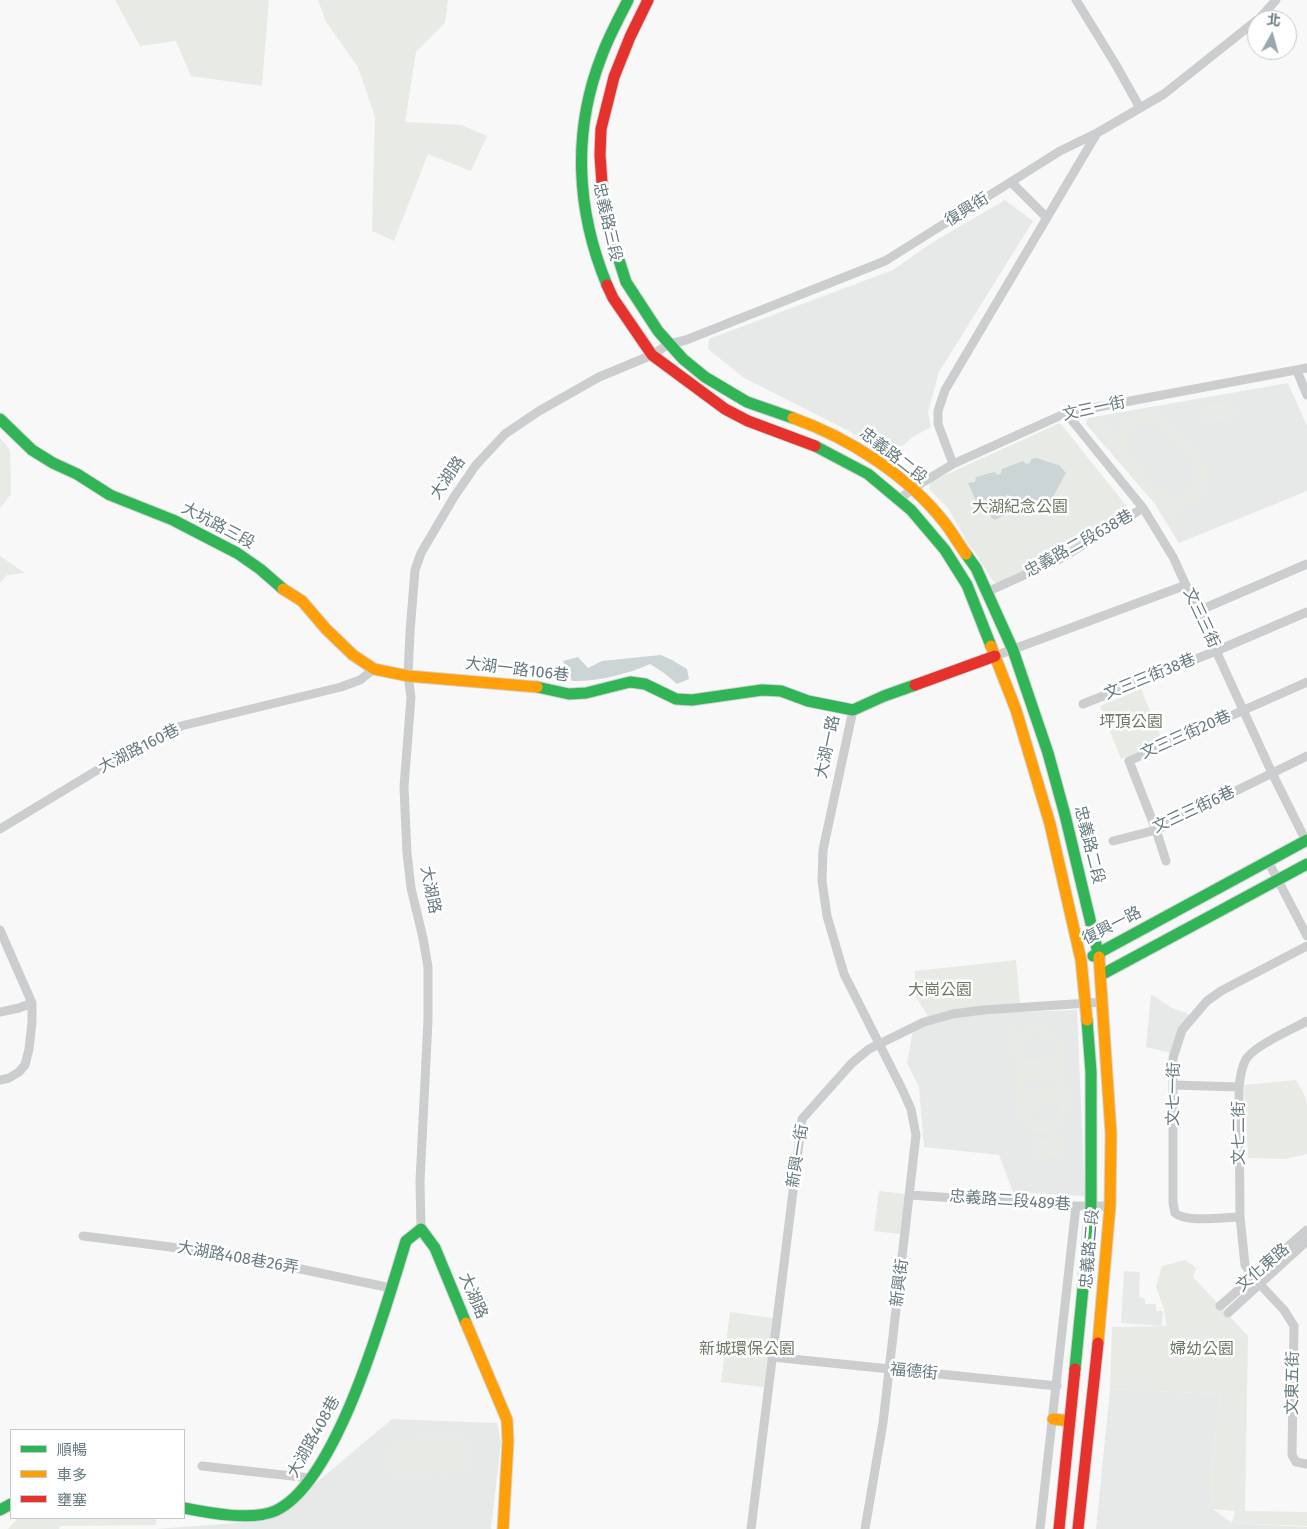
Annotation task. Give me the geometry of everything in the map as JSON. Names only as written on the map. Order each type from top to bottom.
[{"type":"street","name":"忠義路三段","points":[[628,0],[602,54],[592,84],[582,140],[581,181],[587,220],[600,267],[613,298],[652,355]]},
{"type":"street","name":"忠義路三段","points":[[648,0],[620,60],[607,102],[601,129],[602,180],[604,212],[626,282],[641,307],[669,344]]},
{"type":"street","points":[[1076,0],[1140,108]]},
{"type":"street","name":"復興街","points":[[1266,10],[1276,0]]},
{"type":"street","name":"復興街","points":[[652,355],[669,344],[686,340],[885,261],[1060,151],[1097,133],[1164,94],[1247,28]]},
{"type":"street","points":[[954,464],[938,424],[938,411],[945,390],[1097,133]]},
{"type":"street","points":[[1011,182],[1047,218]]},
{"type":"street","name":"忠義路二段","points":[[669,344],[683,359],[713,382],[747,402],[807,423],[849,442],[904,481],[943,521],[976,568],[1013,650],[1045,744],[1066,815],[1099,954],[1103,1002],[1111,1134],[1110,1206],[1095,1377],[1078,1529]]},
{"type":"street","name":"忠義路二段","points":[[652,355],[692,386],[748,421],[811,444],[868,474],[911,510],[944,550],[967,585],[1016,710],[1050,824],[1081,960],[1091,1072],[1091,1206],[1059,1529]]},
{"type":"street","name":"大湖路","points":[[503,1529],[508,1442],[507,1420],[435,1248],[421,1229],[420,1181],[428,1020],[428,967],[411,888],[407,852],[404,787],[411,697],[408,676],[413,585],[420,553],[440,518],[476,465],[505,434],[539,411],[599,377],[652,355]]},
{"type":"street","points":[[1304,370],[1307,395]]},
{"type":"street","name":"文三一街","points":[[899,500],[912,489],[954,464],[1066,413],[1304,370]]},
{"type":"street","name":"文三三街","points":[[1066,413],[1143,508],[1173,557],[1272,773],[1306,840]]},
{"type":"street","name":"大坑路三段","points":[[0,419],[32,450],[53,463],[77,474],[110,495],[173,520],[237,553],[260,569],[284,590],[302,601],[326,629],[353,655],[374,669],[408,676]]},
{"type":"street","name":"忠義路二段638巷","points":[[987,592],[1062,558],[1143,508]]},
{"type":"street","points":[[1198,611],[1307,564]]},
{"type":"street","name":"大湖一路","points":[[879,1044],[844,974],[827,916],[822,881],[823,850],[853,710],[884,696],[1013,650],[1186,584]]},
{"type":"street","name":"文三三街38巷","points":[[1084,704],[1307,612]]},
{"type":"street","name":"大湖路160巷","points":[[0,829],[109,763],[181,726],[341,687],[360,680],[374,669]]},
{"type":"street","name":"大湖一路106巷","points":[[408,676],[532,686],[569,694],[586,693],[630,682],[645,684],[676,699],[692,700],[762,690],[781,691],[808,701],[853,710]]},
{"type":"street","name":"文三三街20巷","points":[[1156,830],[1129,761],[1307,682]]},
{"type":"street","name":"文三三街6巷","points":[[1113,841],[1156,830],[1307,756]]},
{"type":"street","points":[[1156,830],[1166,861]]},
{"type":"street","name":"復興一路","points":[[1081,960],[1099,954],[1306,840]]},
{"type":"street","points":[[1268,861],[1307,936]]},
{"type":"street","points":[[1101,975],[1307,864]]},
{"type":"street","points":[[0,930],[32,1003],[32,1022],[25,1066],[9,1078],[0,1080]]},
{"type":"street","name":"文七一街","points":[[1240,1217],[1189,1218],[1180,1217],[1175,1213],[1173,1203],[1173,1085],[1174,1058],[1177,1045],[1182,1030],[1221,991],[1307,946]]},
{"type":"street","name":"復興一路","points":[[1081,960],[1101,975]]},
{"type":"street","name":"新興一街","points":[[751,1529],[802,1120],[852,1063],[869,1049],[924,1022],[952,1014],[983,1010],[1103,1002]]},
{"type":"street","points":[[0,1012],[32,1003]]},
{"type":"street","name":"文七二街","points":[[1256,1280],[1245,1265],[1240,1217],[1241,1074],[1246,1059],[1254,1050],[1307,1021]]},
{"type":"street","name":"新興街","points":[[865,1529],[883,1423],[916,1135],[911,1109],[879,1044]]},
{"type":"street","points":[[1173,1085],[1240,1087]]},
{"type":"street","name":"忠義路二段489巷","points":[[910,1195],[1076,1206],[1110,1206]]},
{"type":"street","points":[[1040,1529],[1076,1206]]},
{"type":"street","name":"大湖路408巷","points":[[185,1508],[221,1514],[248,1515],[273,1511],[303,1490],[343,1424],[353,1402],[406,1241],[421,1229]]},
{"type":"street","name":"文化東路","points":[[1228,1313],[1256,1280],[1307,1230]]},
{"type":"street","name":"大湖路408巷26弄","points":[[83,1236],[234,1255],[391,1288]]},
{"type":"street","name":"文化東路","points":[[1220,1306],[1307,1241]]},
{"type":"street","name":"文東五街","points":[[1256,1280],[1284,1310],[1294,1326],[1292,1456],[1296,1462],[1307,1464]]},
{"type":"street","name":"福德街","points":[[772,1358],[1056,1386]]},
{"type":"street","points":[[1053,1419],[1070,1422]]},
{"type":"street","points":[[202,1466],[310,1478]]},
{"type":"shaded area","points":[[1005,200],[1033,221],[939,372],[928,412],[931,427],[911,438],[904,445],[884,451],[744,378],[708,349],[709,339],[893,270],[933,242]]},
{"type":"shaded area","points":[[1288,383],[1307,426],[1307,491],[1179,543],[1155,504],[1086,424],[1088,418]]},
{"type":"shaded area","points":[[1037,458],[1059,465],[1066,473],[1050,502],[1029,506],[995,520],[980,510],[968,483],[975,482],[976,477],[994,472],[998,475],[1002,469],[1023,461],[1026,464],[1030,463],[1031,459]]},
{"type":"shaded area","points":[[661,655],[687,669],[689,679],[677,684],[650,664],[612,677],[572,681],[563,661],[578,657],[588,668],[602,661]]},
{"type":"shaded area","points":[[1151,994],[1172,1008],[1187,1013],[1190,1017],[1170,1053],[1146,1047]]},
{"type":"shaded area","points":[[1077,1010],[1085,1196],[1013,1192],[999,1155],[924,1147],[919,1087],[907,1063],[913,1030],[962,1014]]},
{"type":"shaded area","points":[[1124,1271],[1140,1272],[1139,1297],[1145,1298],[1145,1304],[1156,1304],[1156,1311],[1163,1311],[1162,1326],[1121,1323]]},
{"type":"shaded area","points":[[1110,1389],[1220,1394],[1210,1481],[1213,1509],[1232,1523],[1307,1527],[1307,1529],[1096,1529]]},
{"type":"shaded area","points":[[392,1419],[497,1423],[501,1442],[491,1529],[155,1529],[265,1521],[279,1514]]},
{"type":"green space","points":[[115,0],[269,0],[262,86],[191,76],[176,41],[140,46]]},
{"type":"green space","points":[[318,0],[448,0],[445,23],[416,52],[405,122],[462,125],[487,136],[471,171],[428,154],[394,241],[372,231],[375,117],[358,67],[326,22]]},
{"type":"green space","points":[[1234,401],[1237,417],[1204,422],[1201,406]]},
{"type":"green space","points":[[1140,412],[1153,412],[1170,421],[1198,453],[1205,467],[1207,483],[1204,490],[1195,500],[1173,509],[1181,520],[1173,524],[1092,426],[1100,419],[1115,437],[1126,419]],"holes":[[[1147,421],[1161,425],[1196,468],[1194,484],[1187,492],[1178,496],[1170,495],[1154,485],[1128,454],[1126,442],[1132,428]]]},
{"type":"green space","name":"大湖紀念公園","points":[[1060,423],[1133,514],[1035,569],[998,584],[993,581],[969,545],[948,508],[929,489],[930,482]]},
{"type":"green space","points":[[0,438],[10,450],[11,494],[0,508]]},
{"type":"green space","points":[[0,556],[25,573],[7,575],[0,583]]},
{"type":"green space","name":"坪頂公園","points":[[1141,689],[1163,743],[1121,759],[1100,706]]},
{"type":"green space","name":"大崗公園","points":[[1016,960],[1020,1004],[929,1018],[915,995],[915,971]]},
{"type":"green space","points":[[1041,1026],[1046,1028],[1055,1034],[1061,1043],[1067,1113],[1062,1124],[1051,1131],[1033,1131],[1027,1127],[1020,1117],[1011,1027],[1016,1027],[1017,1035],[1027,1028]],"holes":[[[1032,1034],[1048,1037],[1055,1046],[1060,1113],[1055,1122],[1042,1126],[1035,1123],[1028,1112],[1020,1050],[1025,1039]]]},
{"type":"green space","points":[[1052,1058],[1054,1076],[1026,1079],[1024,1061]]},
{"type":"green space","points":[[1296,1080],[1305,1096],[1307,1105],[1307,1154],[1285,1159],[1248,1158],[1244,1085]]},
{"type":"green space","points":[[1056,1086],[1058,1104],[1030,1107],[1027,1090]]},
{"type":"green space","points":[[1062,1138],[1064,1155],[1036,1159],[1034,1141]]},
{"type":"green space","points":[[879,1191],[905,1194],[900,1234],[874,1231]]},
{"type":"green space","name":"婦幼公園","points":[[1185,1260],[1196,1268],[1193,1277],[1248,1336],[1245,1511],[1307,1512],[1307,1526],[1232,1523],[1235,1511],[1213,1509],[1210,1481],[1220,1394],[1110,1389],[1112,1327],[1166,1326],[1164,1309],[1156,1287],[1162,1266]]},
{"type":"green space","name":"新城環保公園","points":[[730,1312],[773,1318],[764,1387],[721,1382]]},
{"type":"green space","points":[[467,1437],[467,1474],[387,1475],[386,1451],[402,1438]]},
{"type":"green space","points":[[17,1519],[156,1519],[156,1525],[60,1526],[59,1529],[8,1529]]},
{"type":"traffic: fast","points":[[607,285],[589,228],[584,199],[582,141],[592,84],[605,48],[628,0]]},
{"type":"traffic: fast","points":[[612,238],[626,282],[658,331],[683,359],[705,377],[747,402],[793,418]]},
{"type":"traffic: fast","points":[[0,419],[32,450],[53,463],[77,474],[110,495],[173,520],[237,553],[260,569],[283,589]]},
{"type":"traffic: fast","points":[[815,446],[868,474],[911,510],[945,550],[967,585],[991,646]]},
{"type":"traffic: fast","points":[[966,554],[976,568],[1013,650],[1048,753],[1099,957]]},
{"type":"traffic: fast","points":[[537,687],[569,694],[586,693],[630,682],[645,684],[676,699],[692,700],[762,690],[781,691],[808,701],[853,710],[915,685]]},
{"type":"traffic: fast","points":[[1093,956],[1307,840]]},
{"type":"traffic: fast","points":[[1101,975],[1307,864]]},
{"type":"traffic: fast","points":[[1075,1369],[1091,1206],[1091,1072],[1087,1020]]},
{"type":"traffic: fast","points":[[185,1508],[242,1516],[265,1514],[275,1511],[298,1494],[319,1466],[339,1430],[357,1390],[406,1241],[421,1229],[435,1248],[466,1323]]},
{"type":"traffic: fast","points":[[0,1510],[10,1505]]},
{"type":"traffic: slow","points":[[793,418],[814,426],[856,447],[895,474],[929,505],[947,526],[966,554]]},
{"type":"traffic: slow","points":[[283,589],[302,601],[326,629],[353,655],[374,669],[408,676],[537,687]]},
{"type":"traffic: slow","points":[[991,646],[1016,710],[1050,824],[1081,960],[1087,1020]]},
{"type":"traffic: slow","points":[[1098,1343],[1110,1206],[1111,1134],[1099,957]]},
{"type":"traffic: slow","points":[[466,1323],[507,1420],[508,1442],[503,1529]]},
{"type":"traffic: slow","points":[[1053,1419],[1070,1421]]},
{"type":"traffic: jam","points":[[612,238],[604,212],[600,155],[601,129],[614,77],[630,37],[648,0]]},
{"type":"traffic: jam","points":[[607,285],[613,298],[652,355],[725,409],[748,421],[815,446]]},
{"type":"traffic: jam","points":[[915,685],[995,656]]},
{"type":"traffic: jam","points":[[1078,1529],[1098,1343]]},
{"type":"traffic: jam","points":[[1059,1529],[1075,1369]]}]
